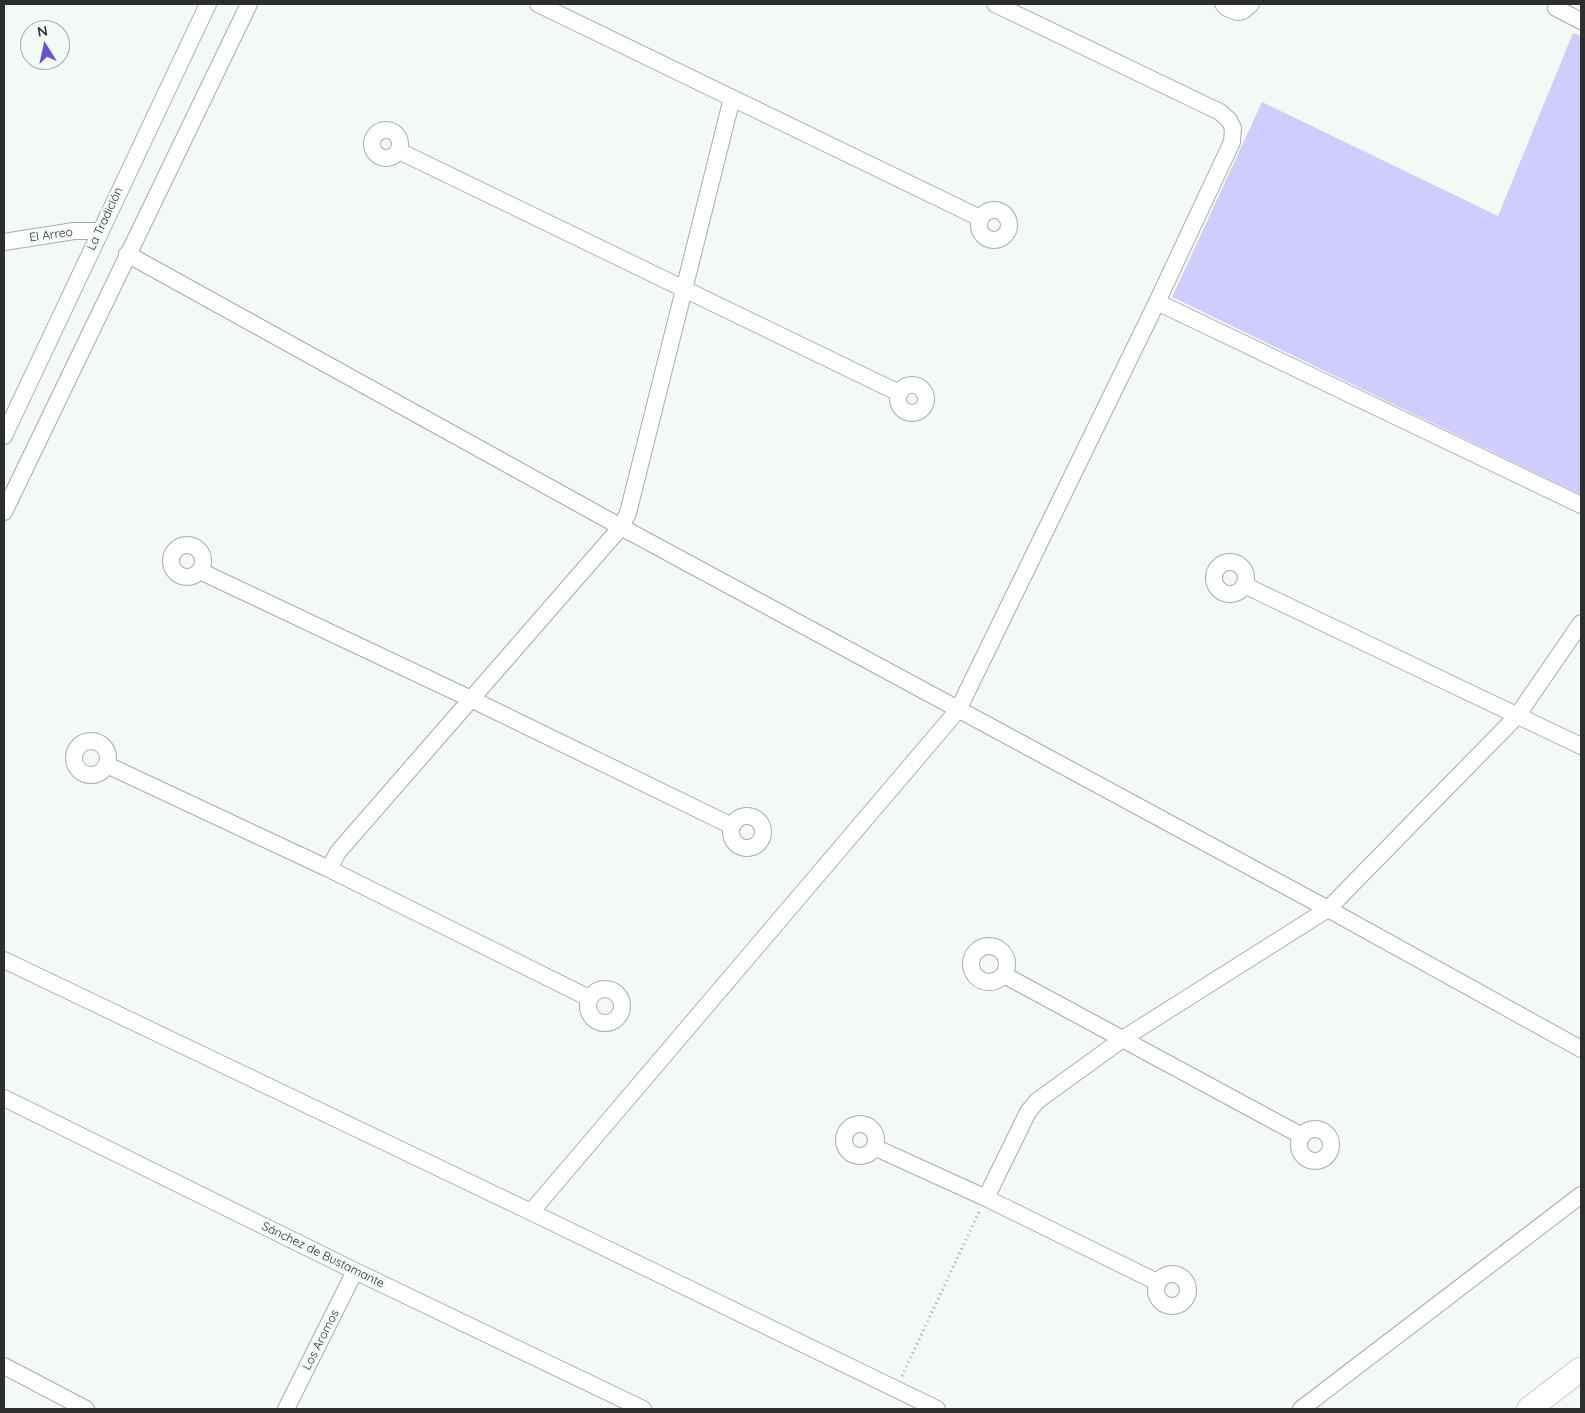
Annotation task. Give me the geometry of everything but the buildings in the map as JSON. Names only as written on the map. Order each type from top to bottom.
[{"type":"street","name":"La Tradición","points":[[4,436],[99,231],[208,4]]},
{"type":"street","points":[[4,512],[249,4]]},
{"type":"street","points":[[538,4],[980,218]]},
{"type":"street","points":[[531,1212],[958,710],[1157,302],[1232,142],[1234,128],[1229,120],[1220,112],[995,4]]},
{"type":"street","points":[[1223,4],[1237,12],[1243,11],[1251,4]]},
{"type":"street","points":[[1556,8],[1581,21]]},
{"type":"street","points":[[329,870],[338,852],[473,700],[621,527],[628,512],[732,98]]},
{"type":"street","points":[[399,151],[899,393]]},
{"type":"street","name":"El Arreo","points":[[4,242],[74,231],[99,231]]},
{"type":"street","points":[[128,254],[621,527],[1328,909],[1581,1049]]},
{"type":"street","points":[[1157,302],[1581,505]]},
{"type":"street","points":[[200,571],[473,700],[732,826]]},
{"type":"street","points":[[1244,586],[1581,746]]},
{"type":"street","points":[[986,1198],[1028,1112],[1037,1101],[1124,1038],[1328,909],[1517,716],[1581,623]]},
{"type":"street","points":[[107,765],[329,870],[589,998]]},
{"type":"street","points":[[4,960],[937,1409]]},
{"type":"street","points":[[1004,974],[1302,1136]]},
{"type":"street","name":"Sánchez de Bustamante","points":[[4,1098],[355,1271],[643,1409]]},
{"type":"street","points":[[874,1147],[986,1198],[1157,1282]]},
{"type":"street","points":[[1301,1409],[1581,1195]]},
{"type":"street","name":"Los Aromos","points":[[286,1409],[355,1271]]},
{"type":"street","points":[[4,1366],[86,1409]]},
{"type":"street","points":[[1529,1409],[1580,1372]]},
{"type":"path","points":[[896,1389],[986,1198]]},
{"type":"shaded area","points":[[1573,33],[1581,36],[1581,495],[1172,297],[1262,102],[1498,216]]}]
